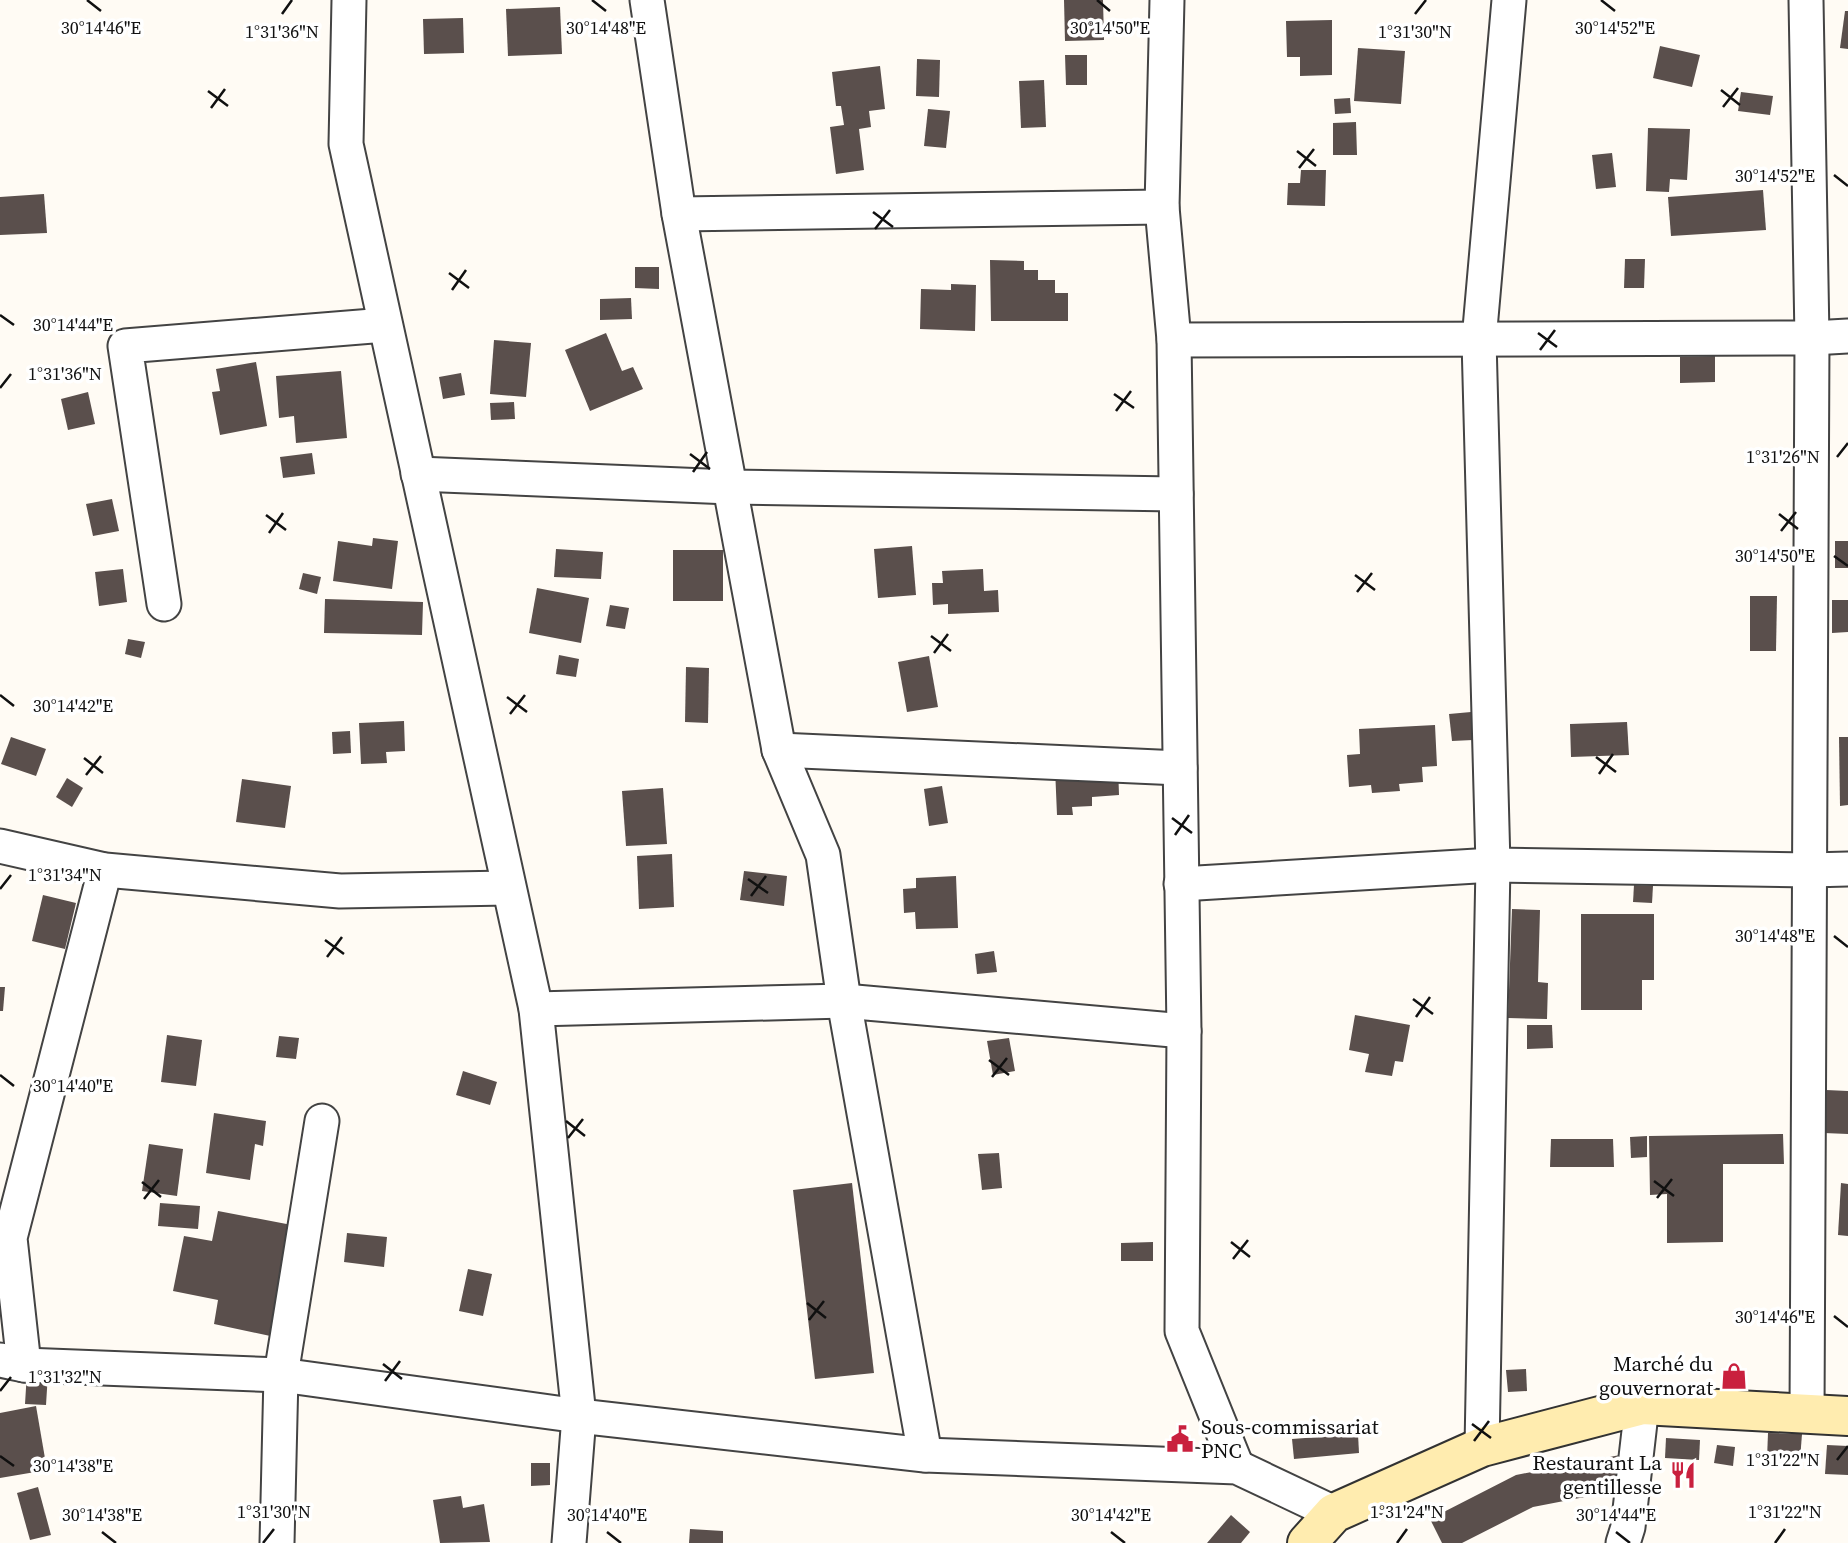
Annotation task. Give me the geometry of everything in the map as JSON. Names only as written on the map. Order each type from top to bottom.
[{"type":"street","points":[[349,0],[346,144],[536,1009],[579,1416],[569,1543]]},
{"type":"street","points":[[647,0],[679,214],[779,750],[822,855],[844,1001],[925,1455]]},
{"type":"street","points":[[1167,0],[1161,207],[1174,340],[1184,1031],[1182,1331],[1237,1467]]},
{"type":"street","points":[[1482,1447],[1493,865],[1479,340],[1509,0]]},
{"type":"street","points":[[1806,0],[1812,338],[1807,1414]]},
{"type":"street","points":[[679,214],[1161,207]]},
{"type":"street","points":[[164,604],[125,346],[385,325]]},
{"type":"street","points":[[1174,340],[1848,336]]},
{"type":"street","points":[[418,474],[730,487],[1176,494]]},
{"type":"street","points":[[779,750],[1180,768]]},
{"type":"street","points":[[0,846],[105,870],[340,891],[508,888]]},
{"type":"street","points":[[1181,884],[1493,865],[1848,869]]},
{"type":"street","points":[[105,870],[10,1238],[12,1363],[281,1376],[579,1416],[925,1455],[1237,1467],[1334,1513]]},
{"type":"street","points":[[536,1009],[844,1001],[1184,1031]]},
{"type":"street","points":[[277,1543],[281,1376],[322,1121]]},
{"type":"street","points":[[1623,1543],[1628,1527],[1642,1405]]},
{"type":"street","points":[[1307,1543],[1334,1513],[1482,1447],[1642,1405],[1848,1416]]},
{"type":"building","points":[[1064,0],[1103,0],[1104,40],[1065,41]]},
{"type":"building","points":[[560,7],[562,54],[508,56],[506,9]]},
{"type":"building","points":[[1845,11],[1848,11],[1848,49],[1840,48]]},
{"type":"building","points":[[463,18],[464,53],[424,54],[423,19]]},
{"type":"building","points":[[1332,20],[1332,75],[1300,76],[1300,57],[1287,57],[1286,21]]},
{"type":"building","points":[[1660,46],[1700,55],[1692,87],[1653,78]]},
{"type":"building","points":[[1358,48],[1405,51],[1401,104],[1354,101]]},
{"type":"building","points":[[1065,55],[1087,55],[1087,85],[1066,85]]},
{"type":"building","points":[[917,59],[940,60],[939,97],[916,96]]},
{"type":"building","points":[[880,66],[885,109],[869,111],[871,127],[859,129],[864,170],[836,174],[830,127],[844,125],[841,106],[836,106],[832,72]]},
{"type":"building","points":[[1044,80],[1046,127],[1021,128],[1019,81]]},
{"type":"building","points":[[1741,92],[1773,96],[1770,115],[1738,111]]},
{"type":"building","points":[[1350,98],[1351,113],[1335,114],[1334,99]]},
{"type":"building","points":[[928,109],[950,111],[946,148],[924,146]]},
{"type":"building","points":[[1356,122],[1357,155],[1333,155],[1333,123]]},
{"type":"building","points":[[1648,128],[1690,129],[1687,180],[1670,179],[1669,192],[1646,191]]},
{"type":"building","points":[[1612,153],[1616,187],[1596,189],[1592,155]]},
{"type":"building","points":[[1301,170],[1326,170],[1325,206],[1287,205],[1288,183],[1300,183]]},
{"type":"building","points":[[1763,190],[1766,230],[1671,236],[1668,197]]},
{"type":"building","points":[[44,194],[47,233],[0,235],[0,197]]},
{"type":"building","points":[[1625,259],[1645,259],[1644,288],[1624,288]]},
{"type":"building","points":[[990,260],[1024,261],[1024,270],[1038,270],[1038,280],[1055,280],[1055,293],[1068,293],[1068,321],[991,321]]},
{"type":"building","points":[[635,267],[659,267],[659,289],[635,288]]},
{"type":"building","points":[[951,284],[976,285],[975,331],[920,329],[921,289],[951,290]]},
{"type":"building","points":[[631,298],[632,319],[600,320],[600,299]]},
{"type":"building","points":[[606,333],[622,371],[633,367],[643,389],[590,411],[565,350]]},
{"type":"building","points":[[494,340],[531,343],[526,397],[490,394]]},
{"type":"building","points":[[1715,356],[1715,382],[1680,383],[1680,357]]},
{"type":"building","points":[[256,362],[267,426],[220,435],[212,392],[220,391],[216,369]]},
{"type":"building","points":[[341,371],[347,438],[296,443],[294,416],[279,418],[276,376]]},
{"type":"building","points":[[461,373],[465,395],[443,399],[439,377]]},
{"type":"building","points":[[88,392],[95,424],[68,430],[61,399]]},
{"type":"building","points":[[514,402],[515,419],[491,420],[490,403]]},
{"type":"building","points":[[312,453],[315,474],[283,478],[280,457]]},
{"type":"building","points":[[112,499],[119,531],[93,536],[86,504]]},
{"type":"building","points":[[373,538],[398,541],[392,589],[333,581],[338,541],[372,546]]},
{"type":"building","points":[[1835,541],[1848,541],[1848,568],[1835,568]]},
{"type":"building","points":[[912,546],[916,595],[878,598],[874,549]]},
{"type":"building","points":[[556,549],[603,552],[601,579],[554,577]]},
{"type":"building","points":[[673,550],[723,550],[723,601],[673,601]]},
{"type":"building","points":[[123,569],[127,602],[99,606],[95,572]]},
{"type":"building","points":[[983,569],[984,591],[998,590],[999,612],[948,614],[948,604],[933,605],[932,583],[943,583],[942,571]]},
{"type":"building","points":[[303,573],[321,577],[317,594],[299,589]]},
{"type":"building","points":[[537,588],[589,598],[581,643],[529,633]]},
{"type":"building","points":[[1750,596],[1777,596],[1776,651],[1750,651]]},
{"type":"building","points":[[325,599],[423,602],[422,635],[324,633]]},
{"type":"building","points":[[1832,600],[1848,600],[1848,632],[1832,633]]},
{"type":"building","points":[[610,605],[629,608],[625,629],[606,626]]},
{"type":"building","points":[[128,639],[145,642],[141,658],[125,654]]},
{"type":"building","points":[[559,655],[579,659],[576,677],[556,674]]},
{"type":"building","points":[[929,656],[938,707],[907,712],[898,662]]},
{"type":"building","points":[[686,667],[709,668],[708,723],[685,722]]},
{"type":"building","points":[[1471,712],[1473,740],[1452,741],[1449,714]]},
{"type":"building","points":[[404,721],[405,751],[386,752],[387,763],[361,764],[359,723]]},
{"type":"building","points":[[1627,722],[1629,755],[1571,757],[1570,724]]},
{"type":"building","points":[[1435,725],[1437,766],[1422,767],[1423,782],[1399,784],[1400,791],[1372,793],[1371,785],[1349,787],[1347,755],[1360,754],[1359,729]]},
{"type":"building","points":[[350,731],[351,753],[333,754],[332,732]]},
{"type":"building","points":[[11,737],[46,749],[36,776],[1,764]]},
{"type":"building","points":[[1839,737],[1848,737],[1848,805],[1840,806]]},
{"type":"building","points":[[1118,765],[1119,795],[1092,797],[1092,806],[1072,807],[1073,815],[1057,815],[1055,768]]},
{"type":"building","points":[[67,778],[83,788],[72,807],[56,797]]},
{"type":"building","points":[[242,779],[291,786],[285,828],[236,822]]},
{"type":"building","points":[[942,786],[948,823],[929,826],[924,789]]},
{"type":"building","points":[[663,788],[667,844],[626,846],[622,791]]},
{"type":"building","points":[[672,854],[674,907],[639,909],[637,856]]},
{"type":"building","points":[[744,871],[787,876],[784,906],[740,900]]},
{"type":"building","points":[[956,876],[958,928],[916,929],[915,912],[904,913],[903,889],[916,888],[916,878]]},
{"type":"building","points":[[1634,885],[1653,886],[1652,903],[1633,902]]},
{"type":"building","points":[[43,895],[76,903],[65,949],[32,941]]},
{"type":"building","points":[[1512,909],[1540,910],[1538,982],[1548,983],[1547,1019],[1508,1018]]},
{"type":"building","points":[[1581,914],[1654,914],[1654,980],[1642,980],[1642,1010],[1581,1010]]},
{"type":"building","points":[[994,951],[997,972],[977,974],[975,954]]},
{"type":"building","points":[[0,987],[5,987],[3,1011],[0,1011]]},
{"type":"building","points":[[1355,1015],[1410,1025],[1403,1062],[1395,1061],[1392,1076],[1365,1072],[1369,1054],[1349,1050]]},
{"type":"building","points":[[1527,1025],[1552,1025],[1553,1048],[1527,1049]]},
{"type":"building","points":[[167,1035],[202,1040],[196,1086],[161,1082]]},
{"type":"building","points":[[279,1036],[299,1038],[296,1059],[276,1057]]},
{"type":"building","points":[[1009,1038],[1015,1071],[993,1075],[987,1041]]},
{"type":"building","points":[[463,1071],[497,1082],[490,1105],[456,1095]]},
{"type":"building","points":[[1826,1090],[1848,1091],[1848,1134],[1824,1133]]},
{"type":"building","points":[[214,1113],[266,1121],[263,1146],[255,1144],[250,1180],[206,1173]]},
{"type":"building","points":[[1783,1134],[1784,1164],[1723,1164],[1723,1242],[1667,1243],[1667,1194],[1650,1195],[1649,1136]]},
{"type":"building","points":[[1647,1136],[1647,1157],[1631,1158],[1630,1137]]},
{"type":"building","points":[[1551,1139],[1613,1139],[1614,1167],[1550,1167]]},
{"type":"building","points":[[149,1144],[183,1149],[177,1196],[142,1191]]},
{"type":"building","points":[[999,1153],[1002,1188],[982,1190],[978,1154]]},
{"type":"building","points":[[852,1183],[874,1373],[815,1379],[793,1190]]},
{"type":"building","points":[[1841,1183],[1848,1184],[1848,1236],[1838,1235]]},
{"type":"building","points":[[160,1203],[200,1206],[198,1229],[158,1226]]},
{"type":"building","points":[[218,1211],[297,1226],[275,1337],[214,1324],[218,1300],[173,1291],[184,1236],[212,1241]]},
{"type":"building","points":[[347,1233],[387,1237],[384,1267],[344,1262]]},
{"type":"building","points":[[1153,1242],[1153,1261],[1121,1261],[1121,1243]]},
{"type":"building","points":[[468,1269],[492,1274],[483,1316],[459,1311]]},
{"type":"building","points":[[1526,1369],[1527,1391],[1508,1392],[1506,1370]]},
{"type":"building","points":[[27,1372],[48,1373],[46,1405],[25,1404]]},
{"type":"building","points":[[36,1406],[47,1470],[0,1478],[0,1413]]},
{"type":"building","points":[[1768,1433],[1802,1434],[1800,1460],[1767,1459]]},
{"type":"building","points":[[1358,1434],[1359,1453],[1294,1459],[1292,1439]]},
{"type":"building","points":[[1666,1438],[1700,1440],[1699,1460],[1665,1458]]},
{"type":"building","points":[[1717,1445],[1735,1447],[1733,1466],[1714,1463]]},
{"type":"building","points":[[1827,1445],[1848,1446],[1848,1475],[1825,1474]]},
{"type":"building","points":[[1620,1455],[1626,1489],[1533,1507],[1462,1543],[1442,1543],[1430,1519],[1516,1475]]},
{"type":"building","points":[[531,1463],[550,1463],[550,1485],[531,1486]]},
{"type":"building","points":[[38,1487],[51,1535],[30,1540],[17,1493]]},
{"type":"building","points":[[461,1496],[463,1508],[484,1504],[490,1542],[440,1543],[433,1500]]},
{"type":"building","points":[[1231,1515],[1250,1532],[1241,1543],[1207,1543]]},
{"type":"building","points":[[690,1529],[723,1531],[723,1543],[689,1543]]},
{"type":"place","name":"Marché du gouvernorat","points":[[1734,1376]]},
{"type":"place","name":"Sous-commissariat PNC","points":[[1180,1439]]},
{"type":"place","name":"Restaurant La gentillesse","points":[[1683,1475]]}]
